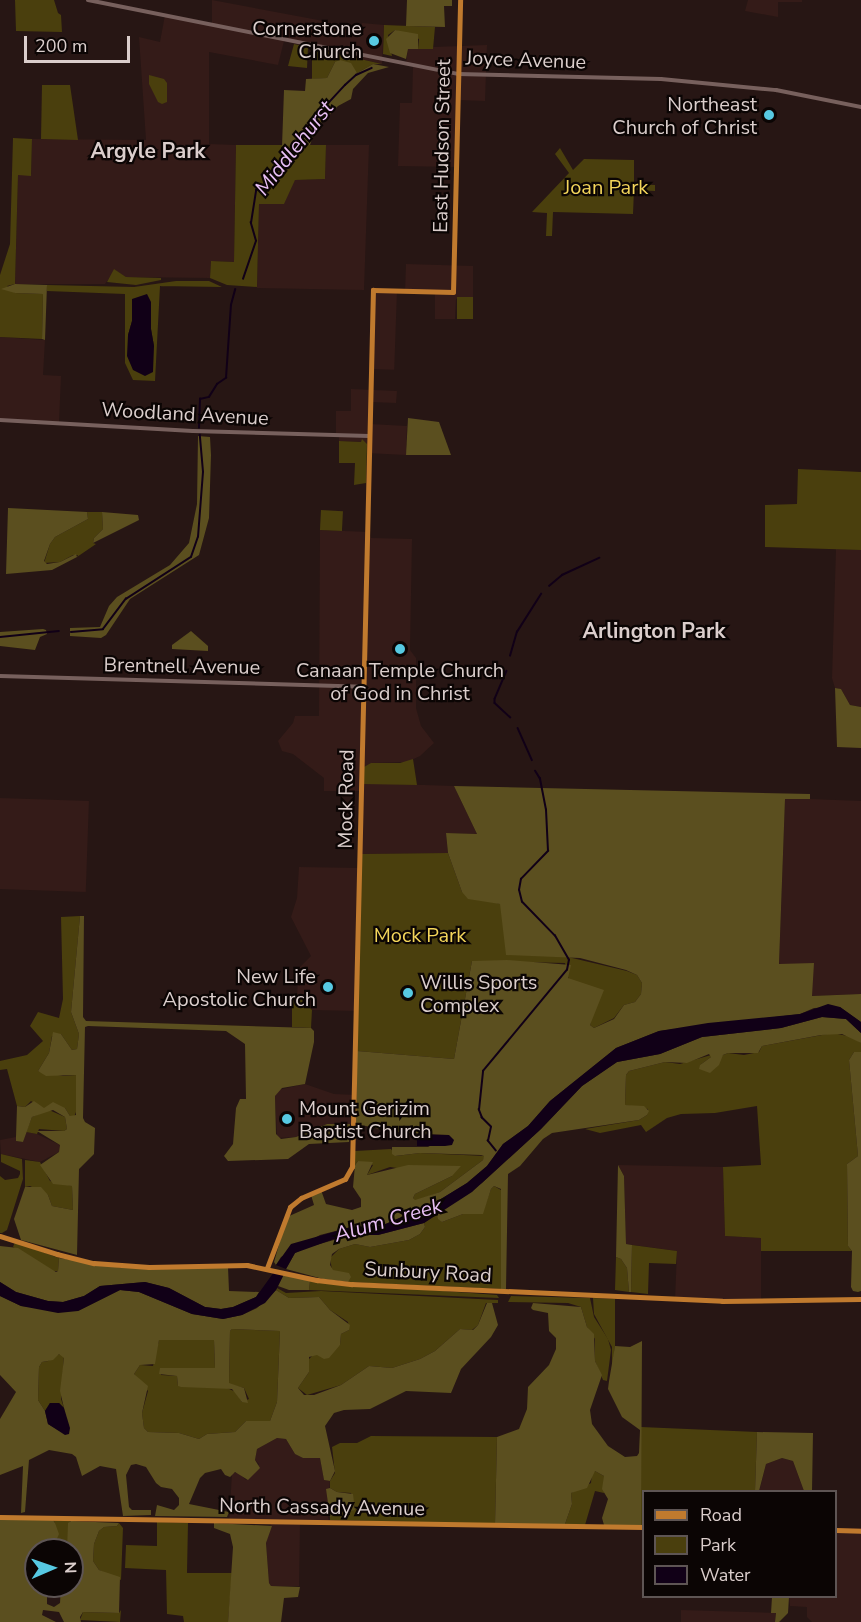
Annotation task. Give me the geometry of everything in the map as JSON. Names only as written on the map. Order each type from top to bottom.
[{"type":"main road","name":"East Hudson Street","points":[[373,291],[453,292],[460,0]]},
{"type":"main road","name":"Mock Road","points":[[269,1268],[290,1207],[301,1198],[345,1179],[352,1167],[373,291]]},
{"type":"main road","name":"Sunbury Road","points":[[0,1236],[94,1263],[149,1267],[247,1265],[352,1284],[690,1300],[861,1299]]},
{"type":"main road","name":"North Cassady Avenue","points":[[0,1517],[642,1527]]},
{"type":"main road","points":[[837,1530],[861,1531]]},
{"type":"street","name":"Joyce Avenue","points":[[88,0],[458,74],[661,79],[776,90],[861,107]]},
{"type":"street","name":"Woodland Avenue","points":[[0,420],[202,432],[369,436]]},
{"type":"street","name":"Brentnell Avenue","points":[[0,676],[363,687]]},
{"type":"shaded area","points":[[212,0],[361,28],[362,23],[384,25],[382,64],[284,41],[278,65],[209,52],[209,144],[236,145],[234,262],[211,261],[210,278],[126,277],[115,270],[105,284],[15,284],[18,175],[31,175],[32,139],[146,140],[139,37],[160,42],[165,15],[212,24]]},
{"type":"shaded area","points":[[407,0],[452,0],[452,6],[444,6],[445,27],[406,26]]},
{"type":"shaded area","points":[[748,0],[802,0],[802,2],[778,2],[778,17],[745,11]]},
{"type":"shaded area","points":[[395,30],[418,34],[418,49],[408,49],[406,59],[390,53],[386,39]]},
{"type":"shaded area","points":[[487,45],[485,101],[458,100],[457,167],[398,166],[400,103],[412,103],[413,66],[406,64],[408,48]]},
{"type":"shaded area","points":[[340,60],[351,63],[357,73],[373,64],[389,67],[368,73],[353,89],[351,99],[338,106],[315,130],[310,145],[282,146],[284,90],[305,91],[306,79],[327,78],[335,62]]},
{"type":"shaded area","points":[[326,145],[369,145],[364,290],[257,288],[259,204],[295,180],[325,179]]},
{"type":"shaded area","points":[[406,264],[473,266],[473,297],[456,299],[455,319],[435,319],[435,292],[405,292]]},
{"type":"shaded area","points":[[15,284],[47,285],[45,340],[42,339],[43,294],[15,293],[1,289]]},
{"type":"shaded area","points":[[372,290],[397,291],[394,370],[369,369]]},
{"type":"shaded area","points":[[0,337],[45,340],[43,375],[61,376],[59,423],[0,420]]},
{"type":"shaded area","points":[[351,389],[397,391],[396,403],[371,402],[370,424],[407,426],[406,455],[367,453],[362,442],[339,441],[339,435],[336,435],[336,411],[351,411]]},
{"type":"shaded area","points":[[408,418],[439,422],[451,455],[406,455]]},
{"type":"shaded area","points":[[198,436],[210,437],[211,455],[209,518],[199,555],[130,599],[106,635],[101,638],[70,636],[70,628],[100,627],[109,606],[117,597],[170,565],[189,543],[197,504]]},
{"type":"shaded area","points":[[8,508],[87,512],[88,519],[55,537],[44,561],[47,564],[60,562],[76,554],[77,557],[52,570],[6,574]]},
{"type":"shaded area","points":[[102,512],[138,515],[139,520],[93,543],[94,538],[103,529]]},
{"type":"shaded area","points":[[320,530],[369,532],[371,538],[412,539],[410,650],[416,658],[416,708],[421,726],[434,743],[420,756],[407,762],[371,763],[363,783],[454,786],[477,834],[446,833],[448,853],[361,854],[363,791],[324,791],[324,778],[293,754],[282,751],[278,741],[293,723],[295,716],[319,716]]},
{"type":"shaded area","points":[[836,549],[861,550],[861,707],[850,705],[841,689],[835,688],[832,678]]},
{"type":"shaded area","points":[[43,629],[47,634],[40,637],[35,650],[0,646],[0,632]]},
{"type":"shaded area","points":[[191,631],[208,646],[208,651],[172,649],[172,645]]},
{"type":"shaded area","points":[[835,688],[841,689],[850,705],[861,707],[861,748],[837,747]]},
{"type":"shaded area","points":[[454,786],[810,794],[810,799],[785,799],[779,964],[814,963],[812,996],[861,994],[861,1022],[840,1007],[814,1008],[800,1014],[659,1031],[616,1048],[550,1101],[528,1126],[503,1144],[487,1166],[467,1183],[436,1202],[381,1226],[351,1227],[320,1235],[281,1257],[276,1265],[274,1262],[287,1217],[314,1205],[311,1195],[321,1190],[326,1204],[352,1210],[361,1207],[361,1199],[353,1187],[355,1165],[358,1161],[373,1162],[367,1175],[408,1165],[461,1166],[452,1176],[415,1194],[413,1198],[415,1200],[440,1192],[483,1160],[484,1156],[481,1155],[420,1153],[395,1156],[392,1154],[392,1147],[428,1147],[449,1135],[395,1132],[356,1124],[357,1051],[454,1059],[472,961],[507,960],[571,965],[568,978],[604,990],[590,1025],[594,1028],[614,1019],[624,1005],[635,1002],[641,994],[642,983],[637,975],[626,970],[580,958],[506,955],[500,904],[468,899],[462,892],[448,853],[446,833],[477,834]]},
{"type":"shaded area","points":[[0,798],[89,801],[86,892],[0,889]]},
{"type":"shaded area","points":[[785,798],[861,801],[861,994],[811,996],[779,964]]},
{"type":"shaded area","points":[[299,867],[361,868],[358,1011],[312,1010],[297,994],[299,968],[311,956],[291,917],[297,898]]},
{"type":"shaded area","points":[[80,916],[84,916],[83,1017],[86,1021],[311,1028],[314,1031],[314,1042],[305,1084],[282,1088],[275,1096],[276,1134],[281,1139],[296,1137],[327,1124],[350,1124],[349,1142],[309,1144],[288,1159],[228,1161],[224,1156],[233,1144],[236,1108],[240,1099],[246,1099],[245,1044],[226,1031],[88,1026],[85,1027],[83,1118],[95,1128],[94,1154],[79,1169],[77,1255],[21,1240],[14,1219],[25,1187],[41,1187],[48,1195],[52,1206],[73,1210],[72,1186],[53,1184],[40,1165],[59,1152],[60,1145],[37,1131],[64,1131],[67,1129],[65,1117],[53,1110],[32,1117],[23,1142],[16,1141],[16,1137],[17,1106],[25,1107],[34,1101],[44,1108],[53,1102],[65,1108],[70,1116],[76,1115],[76,1075],[46,1076],[38,1071],[49,1053],[53,1032],[61,1034],[72,1050],[77,1049],[79,1034],[71,1012]]},
{"type":"shaded area","points":[[822,1017],[846,1019],[861,1033],[861,1043],[842,1034],[821,1035],[762,1046],[758,1053],[728,1053],[723,1055],[719,1065],[710,1073],[699,1069],[700,1065],[711,1057],[709,1054],[687,1063],[665,1062],[629,1071],[626,1075],[625,1105],[644,1106],[649,1111],[647,1115],[639,1120],[552,1133],[543,1139],[520,1166],[508,1174],[506,1289],[501,1289],[501,1189],[494,1186],[491,1189],[483,1214],[463,1214],[442,1222],[438,1219],[437,1214],[482,1183],[541,1129],[582,1086],[617,1062],[660,1054],[702,1037],[781,1028]]},
{"type":"shaded area","points":[[854,1052],[861,1052],[861,1291],[858,1292],[853,1291],[851,1287],[852,1251],[848,1246],[847,1164],[858,1156],[849,1060]]},
{"type":"shaded area","points":[[305,1084],[334,1094],[356,1095],[356,1124],[327,1124],[296,1137],[277,1138],[275,1096],[278,1090]]},
{"type":"shaded area","points":[[26,1132],[37,1134],[60,1145],[59,1152],[40,1162],[1,1154],[0,1140],[16,1137],[16,1141],[23,1142]]},
{"type":"shaded area","points":[[618,1165],[723,1167],[725,1236],[761,1238],[761,1301],[675,1300],[677,1251],[626,1244],[624,1176]]},
{"type":"shaded area","points":[[618,1165],[624,1176],[626,1244],[632,1245],[631,1292],[629,1292],[627,1268],[621,1259],[616,1257]]},
{"type":"shaded area","points":[[424,1223],[425,1227],[420,1234],[409,1240],[370,1247],[355,1244],[332,1254],[330,1265],[333,1270],[349,1273],[351,1277],[348,1282],[323,1279],[286,1269],[295,1253],[305,1248],[352,1235],[378,1235]]},
{"type":"shaded area","points":[[0,1246],[18,1248],[56,1272],[59,1258],[123,1268],[228,1267],[229,1291],[259,1292],[256,1297],[233,1307],[221,1309],[205,1307],[169,1288],[145,1282],[100,1286],[84,1296],[63,1302],[48,1301],[16,1292],[0,1282]]},
{"type":"shaded area","points":[[284,1274],[310,1281],[309,1290],[289,1290],[278,1286]]},
{"type":"shaded area","points":[[120,1290],[139,1292],[192,1314],[223,1319],[242,1315],[257,1308],[276,1290],[289,1298],[319,1297],[330,1310],[350,1325],[349,1330],[341,1334],[340,1345],[329,1358],[324,1359],[317,1355],[309,1357],[309,1372],[298,1388],[304,1395],[314,1395],[341,1385],[369,1366],[392,1368],[420,1359],[435,1351],[460,1329],[473,1330],[478,1325],[487,1303],[492,1303],[498,1325],[491,1337],[461,1369],[451,1393],[406,1391],[370,1409],[344,1410],[334,1413],[325,1426],[335,1471],[330,1481],[324,1480],[320,1458],[303,1458],[295,1454],[286,1439],[277,1438],[257,1449],[255,1460],[260,1468],[248,1480],[235,1472],[230,1477],[225,1475],[221,1469],[205,1473],[200,1478],[189,1504],[229,1512],[227,1517],[155,1516],[157,1505],[174,1510],[179,1505],[179,1498],[172,1489],[161,1487],[156,1483],[146,1467],[136,1464],[131,1465],[126,1475],[129,1507],[132,1510],[151,1510],[151,1515],[123,1516],[116,1469],[100,1466],[82,1476],[76,1457],[72,1454],[49,1450],[29,1460],[25,1512],[21,1513],[23,1466],[0,1475],[0,1419],[16,1392],[0,1375],[0,1296],[21,1306],[78,1311]],"holes":[[[232,1329],[280,1331],[277,1402],[270,1421],[246,1421],[235,1432],[207,1434],[199,1439],[179,1433],[148,1432],[144,1428],[142,1413],[148,1386],[134,1374],[140,1365],[155,1364],[159,1340],[214,1340],[215,1368],[160,1368],[159,1374],[177,1376],[178,1386],[181,1387],[232,1389],[242,1402],[248,1403],[244,1388],[229,1383],[230,1331]],[[59,1354],[64,1358],[60,1391],[64,1408],[65,1434],[48,1424],[45,1411],[38,1400],[39,1367],[42,1362],[53,1360]]]},
{"type":"shaded area","points":[[533,1303],[581,1307],[587,1327],[594,1334],[595,1361],[602,1375],[590,1410],[592,1424],[608,1446],[625,1457],[637,1456],[639,1453],[640,1430],[622,1417],[608,1389],[609,1381],[615,1346],[630,1347],[642,1341],[641,1525],[604,1525],[602,1518],[608,1499],[602,1489],[604,1476],[595,1471],[587,1488],[571,1493],[572,1504],[565,1524],[495,1524],[497,1437],[519,1429],[527,1409],[528,1387],[549,1365],[556,1349],[556,1338],[549,1331],[548,1313],[533,1310],[531,1308]]},
{"type":"shaded area","points":[[757,1432],[813,1433],[812,1490],[804,1490],[793,1461],[782,1458],[766,1464],[759,1490],[755,1490]]},
{"type":"shaded area","points":[[277,1438],[286,1439],[295,1454],[303,1458],[320,1458],[324,1480],[330,1481],[327,1514],[330,1524],[300,1524],[299,1586],[271,1586],[269,1583],[266,1543],[271,1524],[229,1524],[232,1473],[239,1473],[246,1480],[259,1464],[255,1460],[257,1449]]},
{"type":"shaded area","points":[[782,1458],[793,1461],[804,1490],[760,1490],[766,1464]]},
{"type":"shaded area","points":[[330,1488],[337,1492],[353,1494],[355,1510],[330,1517],[326,1489]]},
{"type":"shaded area","points":[[0,1520],[53,1520],[55,1523],[59,1534],[57,1538],[24,1538],[24,1598],[47,1598],[47,1604],[54,1607],[60,1603],[60,1598],[84,1598],[84,1538],[67,1538],[68,1523],[71,1521],[119,1523],[117,1526],[104,1527],[99,1531],[94,1544],[93,1561],[99,1570],[120,1577],[119,1613],[83,1612],[80,1617],[81,1622],[64,1622],[59,1612],[43,1610],[42,1615],[56,1622],[0,1622]]},
{"type":"shaded area","points":[[214,1523],[272,1526],[266,1543],[269,1583],[271,1586],[300,1587],[298,1597],[284,1598],[281,1622],[228,1622],[233,1547],[230,1534],[214,1528]]},
{"type":"shaded area","points":[[837,1528],[861,1528],[861,1622],[812,1622],[807,1617],[807,1607],[790,1606],[789,1598],[837,1598]]},
{"type":"shaded area","points":[[772,1598],[789,1598],[788,1613],[779,1622],[775,1622],[776,1613],[771,1613]]},
{"type":"shaded area","points":[[681,1610],[776,1613],[775,1622],[681,1622]]},
{"type":"green space","points":[[15,0],[54,0],[58,13],[61,15],[62,32],[16,31]]},
{"type":"green space","points":[[384,25],[435,27],[433,49],[418,49],[419,39],[395,30],[388,35],[392,56],[383,54]]},
{"type":"green space","points":[[294,44],[308,47],[307,68],[288,66]]},
{"type":"green space","points":[[312,48],[382,64],[373,64],[357,73],[335,62],[327,78],[312,79]]},
{"type":"green space","points":[[149,75],[164,79],[167,83],[167,102],[162,104],[158,102],[149,84]]},
{"type":"green space","points":[[42,85],[70,85],[78,140],[41,139]]},
{"type":"green space","points":[[13,138],[32,139],[31,176],[18,175],[15,284],[7,286],[15,293],[43,294],[42,339],[0,337],[0,275],[10,244]]},
{"type":"green space","points":[[236,145],[326,145],[325,179],[295,180],[284,204],[259,204],[257,287],[227,285],[210,278],[211,261],[234,262]]},
{"type":"green space","name":"Joan Park","points":[[560,148],[573,170],[584,159],[634,160],[634,184],[655,185],[655,191],[634,190],[633,214],[553,212],[552,236],[546,236],[547,213],[532,212],[569,173],[555,154]]},
{"type":"green space","points":[[114,269],[126,277],[161,278],[161,280],[136,285],[107,282]]},
{"type":"green space","points":[[176,281],[209,281],[222,287],[160,286],[155,381],[133,380],[125,363],[125,294],[47,291],[47,285],[134,287]],"holes":[[[132,299],[151,302],[151,329],[154,346],[128,335],[132,321]]]},
{"type":"green space","points":[[457,297],[473,297],[473,319],[457,319]]},
{"type":"green space","points":[[362,439],[367,444],[366,483],[354,485],[355,463],[339,463],[339,441],[361,442]]},
{"type":"green space","points":[[798,469],[861,472],[861,550],[765,547],[765,505],[797,504]]},
{"type":"green space","points":[[321,510],[343,511],[342,531],[320,530]]},
{"type":"green space","points":[[87,512],[102,512],[103,529],[94,538],[93,543],[96,544],[77,557],[78,555],[73,555],[60,562],[44,563],[50,544],[55,537],[88,519]]},
{"type":"green space","points":[[413,759],[417,785],[363,784],[364,767],[371,763],[400,763]]},
{"type":"green space","name":"Mock Park","points":[[448,853],[462,892],[500,904],[568,957],[637,975],[642,983],[641,994],[635,1002],[624,1005],[614,1018],[594,1028],[590,1025],[591,1020],[568,977],[565,963],[472,961],[454,1059],[357,1051],[361,854]]},
{"type":"green space","points":[[80,916],[71,1012],[79,1034],[77,1049],[72,1050],[61,1034],[52,1036],[49,1053],[38,1071],[63,1076],[76,1075],[74,1117],[70,1116],[65,1108],[41,1108],[31,1101],[25,1107],[17,1106],[7,1069],[0,1070],[0,1061],[27,1055],[43,1041],[30,1026],[38,1012],[59,1018],[63,999],[61,917]]},
{"type":"green space","points":[[297,994],[312,1010],[311,1028],[292,1027],[292,1003]]},
{"type":"green space","points":[[833,1033],[852,1037],[861,1043],[861,1052],[854,1052],[849,1060],[858,1156],[847,1164],[848,1246],[852,1251],[761,1251],[761,1238],[725,1236],[723,1167],[761,1165],[757,1106],[715,1113],[681,1114],[667,1118],[646,1132],[641,1125],[600,1133],[585,1129],[639,1120],[647,1115],[648,1109],[625,1105],[626,1075],[629,1071],[665,1062],[680,1064],[711,1055],[700,1065],[728,1053],[744,1055],[759,1052],[762,1046]]},
{"type":"green space","points":[[49,1110],[65,1117],[67,1129],[64,1131],[39,1129],[37,1134],[26,1132],[32,1117]]},
{"type":"green space","points":[[391,1149],[396,1156],[420,1153],[485,1156],[483,1160],[440,1192],[415,1201],[413,1198],[415,1194],[452,1176],[390,1167],[367,1175],[373,1165],[358,1161],[355,1165],[355,1151]]},
{"type":"green space","points":[[1,1154],[22,1159],[23,1179],[7,1230],[0,1233],[0,1176],[5,1180],[18,1178],[20,1174],[20,1171],[1,1162]]},
{"type":"green space","points":[[25,1160],[40,1162],[50,1181],[72,1186],[73,1210],[52,1206],[48,1195],[30,1186],[25,1187]]},
{"type":"green space","points":[[494,1186],[501,1190],[501,1289],[348,1282],[332,1270],[330,1258],[339,1249],[355,1244],[370,1247],[409,1240],[420,1234],[425,1227],[424,1223],[437,1214],[442,1222],[463,1214],[482,1214]]},
{"type":"green space","points":[[15,1242],[59,1258],[58,1271],[53,1271],[13,1247]]},
{"type":"green space","points":[[632,1245],[677,1251],[676,1264],[649,1263],[648,1294],[631,1292]]},
{"type":"green space","points":[[616,1257],[621,1259],[627,1268],[629,1292],[615,1290]]},
{"type":"green space","points":[[310,1281],[497,1295],[499,1298],[309,1290]]},
{"type":"green space","points":[[277,1288],[286,1293],[321,1291],[498,1300],[498,1303],[486,1303],[478,1325],[472,1330],[460,1329],[435,1351],[420,1359],[392,1368],[369,1366],[341,1385],[307,1395],[298,1388],[309,1372],[308,1360],[313,1355],[340,1345],[341,1334],[349,1330],[348,1322],[330,1310],[319,1297],[289,1298],[276,1290]]},
{"type":"green space","points":[[511,1296],[590,1298],[594,1317],[608,1339],[611,1350],[607,1381],[603,1380],[595,1361],[595,1339],[587,1327],[581,1307],[568,1303],[508,1302]]},
{"type":"green space","points":[[593,1298],[615,1299],[615,1346],[612,1371],[612,1347],[594,1314]]},
{"type":"green space","points":[[232,1329],[280,1331],[277,1402],[270,1421],[246,1421],[235,1432],[207,1434],[199,1439],[179,1433],[148,1432],[144,1428],[142,1413],[148,1391],[134,1374],[140,1365],[153,1366],[159,1340],[214,1340],[215,1368],[160,1368],[161,1375],[177,1376],[178,1386],[227,1388],[236,1392],[242,1402],[249,1399],[244,1388],[229,1384],[230,1331]]},
{"type":"green space","points":[[59,1354],[64,1356],[61,1399],[64,1408],[59,1403],[50,1403],[45,1411],[38,1400],[39,1367],[42,1362]]},
{"type":"green space","points":[[641,1427],[757,1432],[755,1490],[642,1490],[641,1525]]},
{"type":"green space","points":[[371,1436],[497,1437],[495,1524],[330,1520],[330,1517],[354,1510],[355,1507],[351,1493],[337,1492],[330,1488],[330,1481],[335,1473],[332,1447],[340,1443],[357,1443]]},
{"type":"green space","points":[[595,1471],[604,1476],[604,1493],[595,1491],[585,1525],[565,1524],[572,1504],[571,1493],[591,1483],[592,1472]]},
{"type":"green space","points":[[53,1520],[70,1521],[68,1538],[51,1538],[55,1523]]},
{"type":"green space","points":[[157,1522],[188,1523],[187,1573],[232,1573],[228,1622],[184,1622],[183,1616],[167,1614],[166,1570],[125,1568],[126,1545],[157,1546]]},
{"type":"green space","points":[[119,1523],[123,1528],[121,1580],[99,1570],[93,1561],[94,1544],[99,1531],[104,1527],[117,1526]]},
{"type":"green space","points":[[121,1610],[120,1622],[80,1620],[83,1612],[119,1613]]},
{"type":"water","points":[[147,294],[151,302],[151,329],[154,346],[153,372],[145,376],[133,370],[127,356],[128,335],[132,321],[132,299]]},
{"type":"water","points":[[828,1004],[840,1007],[861,1022],[861,1033],[846,1019],[822,1017],[781,1028],[702,1037],[660,1054],[617,1062],[582,1086],[541,1129],[472,1192],[424,1223],[378,1235],[352,1235],[334,1239],[295,1253],[286,1269],[276,1265],[291,1244],[351,1227],[381,1226],[436,1202],[467,1183],[487,1166],[503,1144],[528,1126],[550,1101],[616,1048],[659,1031],[708,1023],[800,1014]]},
{"type":"water","points":[[449,1135],[454,1140],[452,1145],[417,1146],[417,1137]]},
{"type":"water","points":[[274,1272],[284,1274],[276,1290],[265,1303],[242,1315],[223,1319],[192,1314],[139,1292],[120,1290],[78,1311],[58,1313],[21,1306],[0,1296],[0,1282],[16,1292],[48,1301],[63,1302],[84,1296],[100,1286],[145,1282],[169,1288],[205,1307],[221,1309],[233,1307],[256,1297]]},
{"type":"water","points":[[50,1403],[59,1403],[64,1408],[70,1428],[69,1434],[65,1435],[48,1424],[45,1411]]},
{"type":"waterway","name":"Middlehurst","points":[[243,279],[256,241],[251,223],[256,190],[269,185],[275,173],[296,153],[309,124],[345,85],[356,75],[372,68]]},
{"type":"waterway","name":"Middlehurst","points":[[199,428],[200,399],[209,397],[217,384],[226,378],[231,305],[235,290]]},
{"type":"waterway","name":"Middlehurst","points":[[71,632],[103,629],[126,599],[191,557],[198,537],[203,472],[200,435]]},
{"type":"waterway","points":[[549,586],[562,575],[599,558]]},
{"type":"waterway","points":[[510,656],[517,632],[541,594]]},
{"type":"waterway","name":"Middlehurst","points":[[0,637],[59,631]]},
{"type":"waterway","points":[[507,671],[495,703],[510,717]]},
{"type":"waterway","points":[[518,728],[532,760]]},
{"type":"waterway","points":[[496,1151],[488,1141],[491,1127],[482,1118],[479,1110],[483,1071],[567,970],[569,960],[555,936],[522,902],[519,890],[521,879],[548,851],[546,810],[540,779],[535,771]]},
{"type":"place","name":"Cornerstone Church","points":[[374,41]]},
{"type":"place","name":"Northeast Church of Christ","points":[[769,115]]},
{"type":"place","name":"Canaan Temple Church of God in Christ","points":[[400,649]]},
{"type":"place","name":"New Life Apostolic Church","points":[[328,987]]},
{"type":"place","name":"Willis Sports Complex","points":[[408,993]]},
{"type":"place","name":"Mount Gerizim Baptist Church","points":[[287,1119]]},
{"type":"district","name":"Argyle Park","points":[[148,151]]},
{"type":"district","name":"Arlington Park","points":[[654,631]]},
{"type":"water label","name":"Alum Creek","points":[[388,1220]]}]
